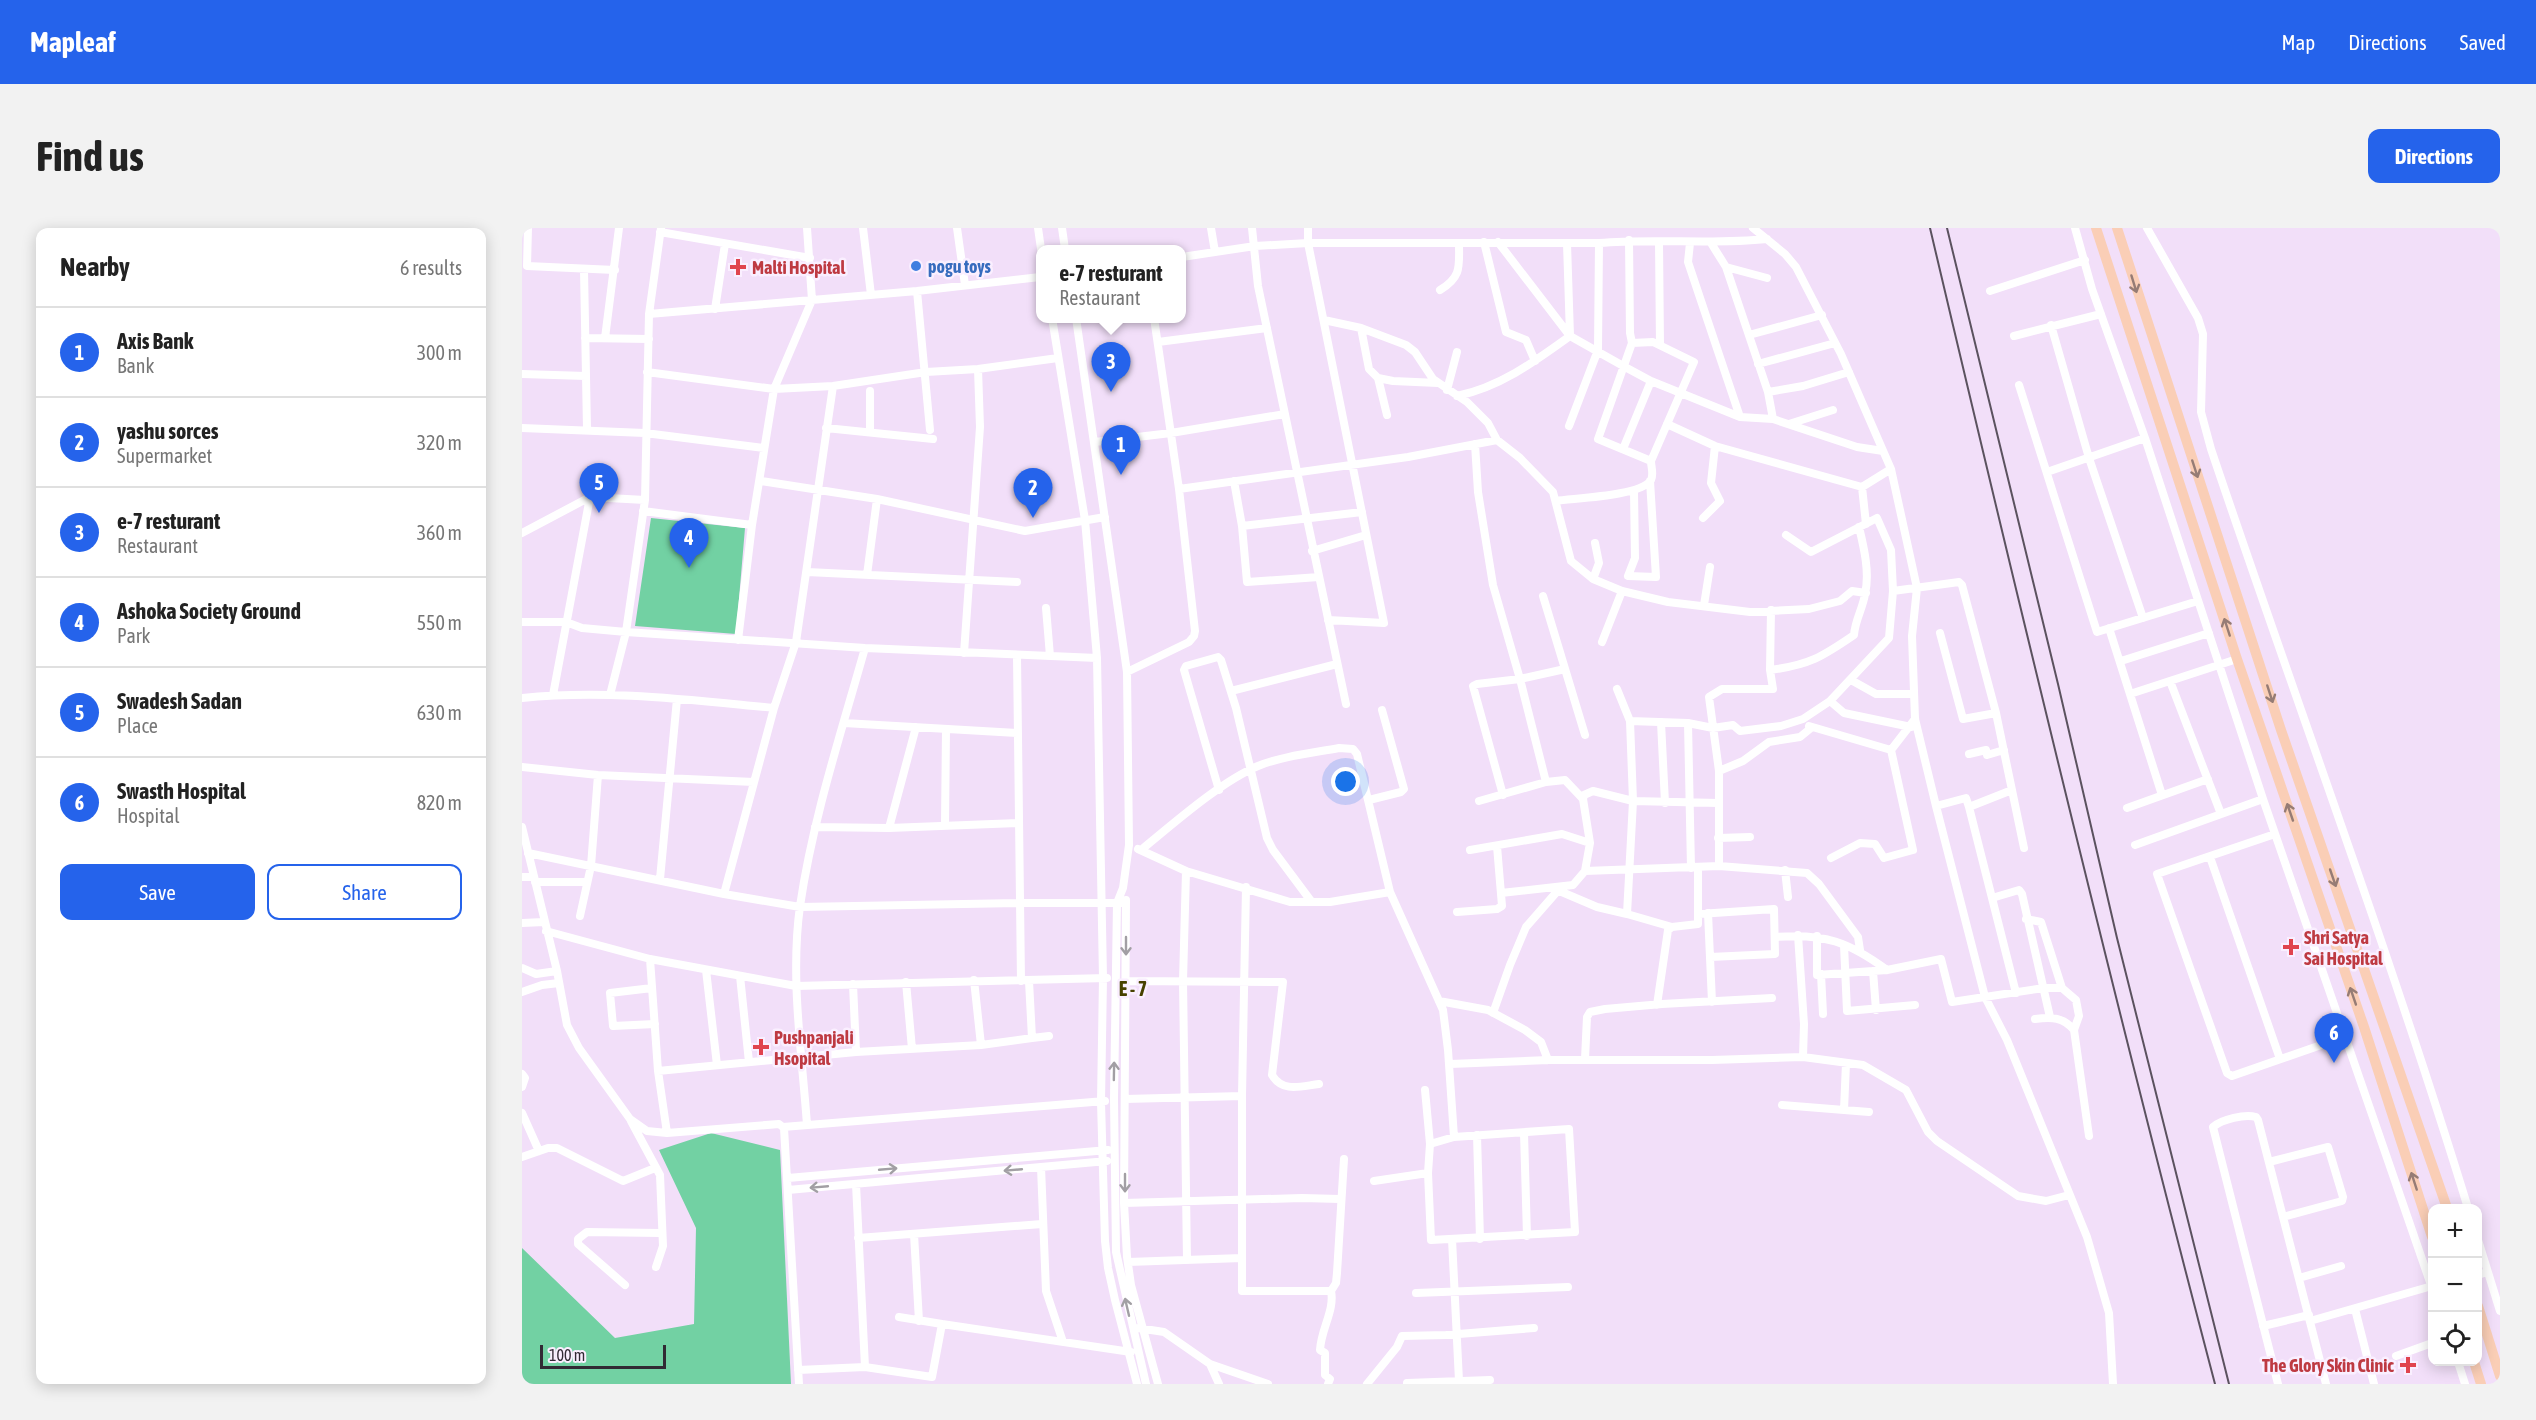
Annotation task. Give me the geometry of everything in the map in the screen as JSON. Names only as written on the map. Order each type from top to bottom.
[{"type":"main road","points":[[2096,228],[2237,659],[2364,1027],[2428,1222]]},
{"type":"main road","points":[[2117,228],[2281,730],[2444,1204]]},
{"type":"main road","points":[[2480,1312],[2500,1376]]},
{"type":"main road","points":[[2475,1366],[2481,1384]]},
{"type":"street","points":[[528,228],[527,266],[615,270]]},
{"type":"street","points":[[605,338],[619,228]]},
{"type":"street","points":[[738,640],[752,525],[761,481],[774,389],[812,300],[807,228]]},
{"type":"street","points":[[864,228],[871,295]]},
{"type":"street","points":[[957,228],[965,285]]},
{"type":"street","points":[[1038,228],[1040,245]]},
{"type":"street","points":[[1062,228],[1064,245]]},
{"type":"street","points":[[1211,228],[1215,252]]},
{"type":"street","points":[[1252,228],[1258,286],[1346,704]]},
{"type":"street","points":[[1308,228],[1308,243],[1384,623],[1328,620]]},
{"type":"street","points":[[1753,228],[1785,254],[1796,267],[1850,372],[1891,469],[1917,588],[1912,636],[1913,723],[1984,997],[2007,1040],[2087,1237],[2109,1313],[2114,1384]]},
{"type":"street","points":[[2075,228],[2090,284],[2145,438],[2263,800],[2347,1036],[2428,1275]]},
{"type":"street","points":[[2147,228],[2198,318],[2203,334],[2201,412],[2211,449],[2286,673],[2376,926],[2466,1204]]},
{"type":"street","points":[[610,694],[626,632],[645,500],[649,314],[661,230],[725,244],[810,258]]},
{"type":"street","points":[[1186,256],[1255,246],[1308,243],[1599,243],[1629,240],[1711,243],[1767,239]]},
{"type":"street","points":[[1629,240],[1632,343],[1598,439],[1651,461]]},
{"type":"street","points":[[1498,242],[1570,336],[1625,367],[1651,381],[1740,417],[1773,419],[1857,447],[1883,451]]},
{"type":"street","points":[[1659,242],[1660,345]]},
{"type":"street","points":[[1440,290],[1449,285],[1458,274],[1459,243]]},
{"type":"street","points":[[1484,243],[1506,332],[1526,340],[1535,361]]},
{"type":"street","points":[[1567,243],[1570,336]]},
{"type":"street","points":[[1569,426],[1598,350],[1599,243]]},
{"type":"street","points":[[1690,243],[1689,262],[1740,417]]},
{"type":"street","points":[[1711,243],[1726,267],[1768,392],[1773,419]]},
{"type":"street","points":[[715,309],[725,244]]},
{"type":"street","points":[[1990,291],[2085,260]]},
{"type":"street","points":[[1726,267],[1767,278]]},
{"type":"street","points":[[584,270],[587,429]]},
{"type":"street","points":[[649,314],[916,291],[1036,278]]},
{"type":"street","points":[[826,428],[931,434],[916,291]]},
{"type":"street","points":[[2014,336],[2102,314]]},
{"type":"street","points":[[1749,335],[1822,315]]},
{"type":"street","points":[[1324,320],[1361,328],[1406,345],[1415,352],[1438,382],[1467,402],[1488,423],[1497,440],[1520,458],[1553,492],[1571,561],[1593,579],[1623,591],[1668,602],[1750,612],[1809,609],[1840,601],[1852,591],[1866,593]]},
{"type":"street","points":[[1053,323],[1085,520],[1098,658],[1103,978],[1101,1102],[1108,1268],[1133,1353],[1146,1384]]},
{"type":"street","points":[[1077,323],[1127,672],[1129,845],[1123,888],[1117,903],[1114,1161],[1116,1252],[1132,1328],[1137,1384]]},
{"type":"street","points":[[1127,672],[1189,642],[1194,636],[1195,624],[1179,489],[1155,323]]},
{"type":"street","points":[[2051,326],[2089,458],[2143,618]]},
{"type":"street","points":[[1158,342],[1267,328]]},
{"type":"street","points":[[1361,328],[1369,369],[1378,378],[1387,415]]},
{"type":"street","points":[[1457,396],[1494,385],[1535,361],[1570,336]]},
{"type":"street","points":[[585,338],[648,339]]},
{"type":"street","points":[[1628,576],[1650,579],[1656,577],[1650,482],[1651,461],[1694,362],[1653,342],[1632,343]]},
{"type":"street","points":[[1758,364],[1835,343]]},
{"type":"street","points":[[1447,390],[1457,352]]},
{"type":"street","points":[[647,372],[774,389],[833,386],[926,372],[978,369],[1058,358]]},
{"type":"street","points":[[964,653],[980,427],[978,369]]},
{"type":"street","points":[[1768,392],[1803,386],[1850,372]]},
{"type":"street","points":[[522,374],[586,376]]},
{"type":"street","points":[[1378,378],[1393,381],[1438,382]]},
{"type":"street","points":[[1623,449],[1651,381]]},
{"type":"street","points":[[2019,384],[2097,632],[2198,601]]},
{"type":"street","points":[[724,894],[774,708],[796,642],[833,386]]},
{"type":"street","points":[[870,391],[870,432]]},
{"type":"street","points":[[1789,424],[1833,410]]},
{"type":"street","points":[[1095,442],[1171,433],[1285,414]]},
{"type":"street","points":[[1667,424],[1715,446],[1862,487],[1891,469]]},
{"type":"street","points":[[522,428],[645,433],[764,448]]},
{"type":"street","points":[[2047,472],[2145,438]]},
{"type":"street","points":[[1179,489],[1408,457],[1497,440]]},
{"type":"street","points":[[1476,444],[1479,500],[1493,585],[1546,782]]},
{"type":"street","points":[[1703,518],[1720,501],[1711,483],[1715,446]]},
{"type":"street","points":[[761,481],[877,499],[1025,531],[1106,517]]},
{"type":"street","points":[[1234,481],[1242,526],[1247,582],[1319,577]]},
{"type":"street","points":[[1556,501],[1634,491],[1650,482]]},
{"type":"street","points":[[1770,670],[1797,667],[1822,657],[1854,635],[1855,624],[1866,593],[1862,487]]},
{"type":"street","points":[[1602,642],[1635,558],[1634,491]]},
{"type":"street","points":[[522,533],[590,497],[645,500]]},
{"type":"street","points":[[554,695],[590,497]]},
{"type":"street","points":[[867,575],[877,499]]},
{"type":"street","points":[[643,511],[752,525]]},
{"type":"street","points":[[1242,526],[1362,512]]},
{"type":"street","points":[[1630,721],[1688,723],[1713,728],[1733,725],[1740,731],[1781,726],[1803,719],[1830,701],[1890,638],[1893,591],[1891,550],[1877,518],[1811,552],[1786,535]]},
{"type":"street","points":[[1312,551],[1366,535]]},
{"type":"street","points":[[1593,579],[1599,563],[1595,543]]},
{"type":"street","points":[[1704,605],[1710,567]]},
{"type":"street","points":[[807,572],[1017,582]]},
{"type":"street","points":[[1893,591],[1959,582],[1962,585],[1996,713],[2024,848]]},
{"type":"street","points":[[1543,596],[1585,735]]},
{"type":"street","points":[[1046,608],[1050,656]]},
{"type":"street","points":[[1719,866],[1719,771],[1709,697],[1722,689],[1773,689],[1770,670],[1772,610]]},
{"type":"street","points":[[522,622],[566,622],[582,628],[626,632],[865,648],[1098,658]]},
{"type":"street","points":[[2109,628],[2162,795]]},
{"type":"street","points":[[1940,633],[1963,719],[1996,713]]},
{"type":"street","points":[[2121,661],[2209,633]]},
{"type":"street","points":[[807,1125],[796,986],[800,907],[815,827],[865,648]]},
{"type":"street","points":[[1017,656],[1018,903],[1032,1038]]},
{"type":"street","points":[[1219,790],[1185,667],[1220,658],[1231,691],[1267,838],[1273,850],[1311,901]]},
{"type":"street","points":[[2130,694],[2237,659]]},
{"type":"street","points":[[1231,691],[1337,664]]},
{"type":"street","points":[[1503,795],[1473,686],[1565,669]]},
{"type":"street","points":[[1851,680],[1876,694],[1914,694]]},
{"type":"street","points":[[2170,681],[2221,814]]},
{"type":"street","points":[[1617,689],[1630,721],[1633,801],[1627,914]]},
{"type":"street","points":[[522,698],[610,694],[774,708]]},
{"type":"street","points":[[660,879],[677,699]]},
{"type":"street","points":[[1830,701],[1844,713],[1913,723]]},
{"type":"street","points":[[1369,800],[1401,792],[1404,789],[1382,710]]},
{"type":"street","points":[[1803,719],[1811,728],[1892,750]]},
{"type":"street","points":[[1661,722],[1665,803]]},
{"type":"street","points":[[844,723],[1017,733]]},
{"type":"street","points":[[1688,723],[1695,867],[1710,957],[1712,1002]]},
{"type":"street","points":[[1831,858],[1860,843],[1875,844],[1884,858],[1913,850],[1892,750],[1913,723]]},
{"type":"street","points":[[889,828],[916,727]]},
{"type":"street","points":[[1719,771],[1743,761],[1769,742],[1800,737],[1811,728]]},
{"type":"street","points":[[945,825],[946,729]]},
{"type":"street","points":[[1141,850],[1219,790],[1251,770],[1284,759],[1348,747],[1357,754],[1390,892],[1445,1016],[1454,1137]]},
{"type":"street","points":[[1969,754],[1986,750],[1987,755],[2004,750]]},
{"type":"street","points":[[522,767],[669,780],[754,782]]},
{"type":"street","points":[[580,916],[591,866],[598,775]]},
{"type":"street","points":[[2127,808],[2208,779]]},
{"type":"street","points":[[1479,801],[1546,782],[1564,780],[1583,800]]},
{"type":"street","points":[[1501,893],[1559,889],[1573,885],[1585,871],[1590,843],[1583,800],[1584,795],[1593,790],[1633,801],[1718,803]]},
{"type":"street","points":[[1969,807],[2012,790]]},
{"type":"street","points":[[1936,806],[1966,798],[2016,993]]},
{"type":"street","points":[[2135,845],[2263,800]]},
{"type":"street","points":[[815,827],[889,828],[1019,823]]},
{"type":"street","points":[[522,828],[570,1033],[630,1119],[660,1175],[663,1246],[656,1267]]},
{"type":"street","points":[[1470,850],[1562,834],[1590,843]]},
{"type":"street","points":[[2275,834],[2157,874],[2227,1073],[2232,1076],[2347,1036]]},
{"type":"street","points":[[1718,838],[1750,837]]},
{"type":"street","points":[[1129,845],[1186,871],[1246,887],[1275,900],[1330,902],[1390,892]]},
{"type":"street","points":[[1457,912],[1500,908],[1497,846]]},
{"type":"street","points":[[528,853],[724,894],[800,907],[1126,903]]},
{"type":"street","points":[[2210,857],[2280,1059]]},
{"type":"street","points":[[1585,871],[1719,866],[1807,873],[1819,884],[1858,937],[1860,950]]},
{"type":"street","points":[[1785,870],[1788,897]]},
{"type":"street","points":[[1186,871],[1183,981],[1187,1260]]},
{"type":"street","points":[[522,877],[587,882]]},
{"type":"street","points":[[1246,887],[1242,1096],[1242,1291],[1330,1291]]},
{"type":"street","points":[[1123,888],[1126,903],[1125,1203],[1128,1262],[1142,1328],[1158,1384]]},
{"type":"street","points":[[1559,889],[1597,907],[1672,927],[1698,924],[1703,913]]},
{"type":"street","points":[[1493,1013],[1526,927],[1559,889]]},
{"type":"street","points":[[1992,898],[2021,891],[2050,1017]]},
{"type":"street","points":[[1703,913],[1774,909],[1775,954],[1710,957]]},
{"type":"street","points":[[2026,919],[2041,922],[2062,988],[2076,1000],[2079,1017],[2074,1030],[2089,1136]]},
{"type":"street","points":[[522,923],[544,922]]},
{"type":"street","points":[[1657,1005],[1668,930],[1672,927]]},
{"type":"street","points":[[546,932],[650,959],[796,986],[974,980],[1115,979]]},
{"type":"street","points":[[1798,935],[1803,1057]]},
{"type":"street","points":[[1776,937],[1816,936],[1860,950],[1887,970]]},
{"type":"street","points":[[1816,936],[1817,975],[1887,970],[1941,959],[1952,1002],[2044,988],[2062,988]]},
{"type":"street","points":[[1844,945],[1846,1011],[1915,1005]]},
{"type":"street","points":[[650,959],[658,1071],[667,1133]]},
{"type":"street","points":[[522,968],[536,974],[557,971]]},
{"type":"street","points":[[706,970],[717,1065]]},
{"type":"street","points":[[1873,971],[1876,1010]]},
{"type":"street","points":[[1821,974],[1823,1014]]},
{"type":"street","points":[[740,976],[749,1062]]},
{"type":"street","points":[[974,980],[981,1045]]},
{"type":"street","points":[[1126,981],[1283,982],[1272,1075],[1276,1082],[1290,1088],[1319,1084]]},
{"type":"street","points":[[906,982],[912,1049]]},
{"type":"street","points":[[522,992],[542,985],[559,983]]},
{"type":"street","points":[[853,984],[856,1052]]},
{"type":"street","points":[[652,988],[609,993],[613,1026],[655,1024]]},
{"type":"street","points":[[1585,1059],[1587,1017],[1590,1012],[1605,1009],[1772,998]]},
{"type":"street","points":[[1439,1001],[1493,1013],[1526,1030],[1541,1042],[1548,1060]]},
{"type":"street","points":[[2036,1019],[2050,1017],[2065,1020],[2074,1030]]},
{"type":"street","points":[[658,1071],[856,1052],[981,1045],[1049,1036]]},
{"type":"street","points":[[1450,1064],[1585,1059],[1712,1060],[1803,1057],[1863,1065],[1906,1090],[1928,1132],[1937,1141],[2018,1196],[2046,1201],[2069,1195]]},
{"type":"street","points":[[1844,1110],[1846,1063]]},
{"type":"street","points":[[522,1074],[525,1078],[522,1087]]},
{"type":"street","points":[[1425,1090],[1430,1144],[1428,1173],[1431,1240],[1575,1232],[1569,1129],[1454,1137],[1430,1144]]},
{"type":"street","points":[[1125,1099],[1242,1096]]},
{"type":"street","points":[[630,1119],[647,1131],[667,1133],[779,1124],[783,1127],[1101,1102],[1114,1099]]},
{"type":"street","points":[[1782,1105],[1869,1112]]},
{"type":"street","points":[[522,1113],[539,1151]]},
{"type":"street","points":[[2278,1384],[2213,1127],[2218,1123],[2248,1115],[2256,1117],[2326,1384]]},
{"type":"street","points":[[783,1127],[788,1178],[799,1384]]},
{"type":"street","points":[[1524,1133],[1527,1236]]},
{"type":"street","points":[[1477,1135],[1480,1239]]},
{"type":"street","points":[[2269,1162],[2328,1147],[2343,1197],[2342,1201],[2283,1217]]},
{"type":"street","points":[[522,1157],[557,1148],[623,1181],[655,1168]]},
{"type":"street","points":[[788,1178],[1125,1148]]},
{"type":"street","points":[[1330,1291],[1336,1283],[1344,1159]]},
{"type":"street","points":[[788,1190],[1125,1160]]},
{"type":"street","points":[[1041,1167],[1046,1291],[1063,1342]]},
{"type":"street","points":[[1374,1181],[1428,1173]]},
{"type":"street","points":[[856,1184],[865,1367]]},
{"type":"street","points":[[1125,1203],[1186,1200],[1340,1199]]},
{"type":"street","points":[[858,1238],[1042,1224]]},
{"type":"street","points":[[625,1285],[578,1244],[578,1239],[587,1232],[661,1233]]},
{"type":"street","points":[[914,1234],[919,1321]]},
{"type":"street","points":[[1452,1239],[1459,1381]]},
{"type":"street","points":[[2482,1254],[2500,1311]]},
{"type":"street","points":[[1128,1262],[1242,1258]]},
{"type":"street","points":[[2299,1278],[2342,1266]]},
{"type":"street","points":[[2482,1274],[2487,1272]]},
{"type":"street","points":[[1416,1293],[1568,1287]]},
{"type":"street","points":[[2264,1326],[2355,1308],[2428,1288]]},
{"type":"street","points":[[1329,1384],[1330,1379],[1325,1375],[1326,1353],[1320,1350],[1324,1326],[1333,1302],[1330,1291]]},
{"type":"street","points":[[2355,1308],[2374,1384]]},
{"type":"street","points":[[899,1317],[1133,1353]]},
{"type":"street","points":[[798,1370],[865,1367],[932,1377],[942,1324]]},
{"type":"street","points":[[1132,1328],[1164,1332],[1210,1364],[1268,1384]]},
{"type":"street","points":[[1367,1384],[1397,1347],[1402,1336],[1534,1328]]},
{"type":"street","points":[[2396,1356],[2428,1345]]},
{"type":"street","points":[[1210,1364],[1219,1384]]},
{"type":"street","points":[[2459,1366],[2466,1384]]},
{"type":"street","points":[[1407,1383],[1490,1380]]},
{"type":"green space","points":[[651,518],[745,528],[736,634],[635,626]]},
{"type":"green space","points":[[711,1133],[780,1150],[791,1384],[522,1384],[522,1248],[615,1338],[694,1324],[696,1228],[659,1150]]},
{"type":"railway","points":[[1930,228],[2069,807],[2215,1384]]},
{"type":"railway","points":[[1947,228],[2117,938],[2229,1384]]},
{"type":"place","name":"pogu toys","points":[[916,266]]},
{"type":"place","name":"Malti Hospital","points":[[738,267]]},
{"type":"place","name":"e-7 resturant","points":[[1111,392]]},
{"type":"place","name":"Axis Bank","points":[[1121,475]]},
{"type":"place","name":"Swadesh Sadan","points":[[599,513]]},
{"type":"place","name":"yashu sorces","points":[[1033,518]]},
{"type":"place","name":"Ashoka Society Ground","points":[[689,568]]},
{"type":"place","name":"Shri Satya Sai Hospital","points":[[2291,947]]},
{"type":"place","name":"Pushpanjali Hsopital","points":[[761,1047]]},
{"type":"place","name":"Swasth Hospital","points":[[2334,1063]]},
{"type":"place","name":"The Glory Skin Clinic","points":[[2408,1365]]},
{"type":"district","name":"E - 7","points":[[1133,988]]}]
